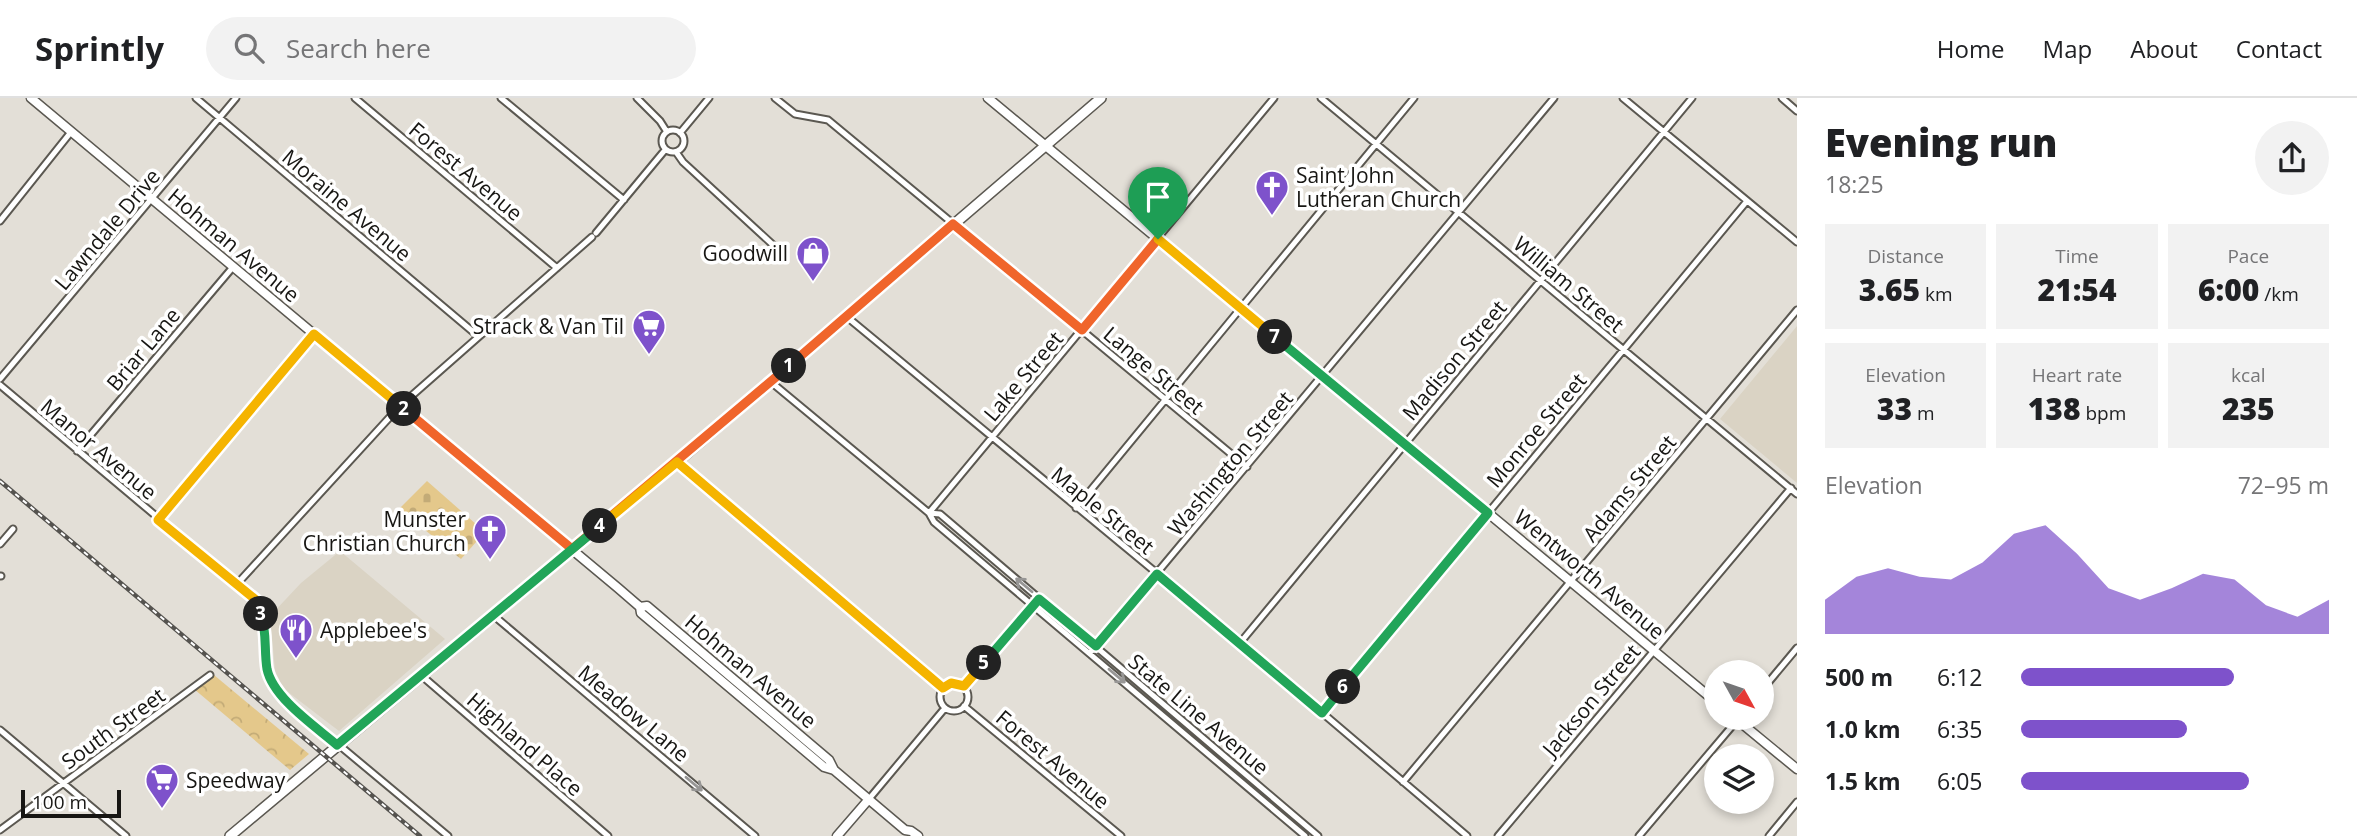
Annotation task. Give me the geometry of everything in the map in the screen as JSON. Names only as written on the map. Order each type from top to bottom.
[{"type":"main road","points":[[231,836],[677,462],[1101,98]]},
{"type":"street","name":"Hohman Avenue","points":[[31,98],[640,607],[647,606],[829,760],[834,771],[905,833],[911,831],[918,836]]},
{"type":"street","name":"Moraine Avenue","points":[[196,98],[478,336]]},
{"type":"street","name":"Lawndale Drive","points":[[0,379],[236,98]]},
{"type":"street","name":"Forest Avenue","points":[[355,98],[558,268]]},
{"type":"street","points":[[501,98],[624,200]]},
{"type":"street","points":[[636,98],[660,121],[667,132]]},
{"type":"street","points":[[680,132],[709,98]]},
{"type":"street","name":"Lange Street","points":[[775,98],[795,114],[828,120],[1247,467]]},
{"type":"street","name":"Lake Street","points":[[929,513],[1274,98]]},
{"type":"street","name":"William Street","points":[[1321,98],[1797,494]]},
{"type":"street","points":[[1076,508],[1414,98]]},
{"type":"street","name":"Washington Street","points":[[1090,653],[1554,98]]},
{"type":"street","points":[[1623,98],[1797,242]]},
{"type":"street","name":"Madison Street","points":[[1240,643],[1692,98]]},
{"type":"street","points":[[1782,98],[1797,111]]},
{"type":"street","name":"Wentworth Avenue","points":[[994,100],[1045,146],[1704,691]]},
{"type":"street","points":[[0,221],[71,132]]},
{"type":"street","points":[[665,150],[661,140],[667,132],[680,132]]},
{"type":"street","points":[[676,152],[684,143],[680,132]]},
{"type":"street","points":[[237,584],[400,406],[594,235],[665,150]]},
{"type":"street","points":[[665,150],[676,152],[682,162],[784,255]]},
{"type":"street","name":"Monroe Street","points":[[1322,713],[1747,201]]},
{"type":"street","name":"Briar Lane","points":[[77,451],[233,267]]},
{"type":"street","name":"Adams Street","points":[[1403,782],[1797,310]]},
{"type":"street","name":"Maple Street","points":[[846,317],[1240,643],[1467,836]]},
{"type":"street","points":[[158,520],[314,334]]},
{"type":"street","name":"State Line Avenue","points":[[771,382],[929,513],[934,522],[1305,836]]},
{"type":"street","name":"Manor Avenue","points":[[0,385],[256,600],[264,624],[264,651],[268,673],[279,695],[448,836]]},
{"type":"street","points":[[677,462],[943,688]]},
{"type":"street","name":"Jackson Street","points":[[1498,836],[1791,488]]},
{"type":"street","name":"State Line Avenue","points":[[929,513],[940,514],[1318,836]]},
{"type":"street","points":[[0,544],[13,528]]},
{"type":"street","points":[[964,686],[1039,599]]},
{"type":"street","name":"Meadow Lane","points":[[493,615],[755,836]]},
{"type":"street","points":[[1774,676],[1797,648]]},
{"type":"street","name":"South Street","points":[[0,830],[210,675]]},
{"type":"street","name":"Highland Place","points":[[421,676],[608,836]]},
{"type":"street","points":[[951,683],[964,686],[968,698],[964,706],[957,711],[945,708],[940,698],[943,688],[951,683]]},
{"type":"street","name":"Forest Avenue","points":[[964,706],[1121,836]]},
{"type":"street","points":[[838,836],[945,708]]},
{"type":"street","points":[[0,730],[126,836]]},
{"type":"street","points":[[1639,836],[1727,730]]},
{"type":"street","points":[[1751,730],[1797,769]]},
{"type":"street","points":[[1204,749],[1209,742]]},
{"type":"street","points":[[1769,836],[1797,803]]},
{"type":"shaded area","points":[[1797,326],[1797,483],[1720,419]]},
{"type":"shaded area","points":[[340,551],[445,639],[339,731],[284,689],[275,671],[270,616],[301,583]]},
{"type":"green space","points":[[427,481],[485,532],[461,559],[399,509]]},
{"type":"green space","points":[[214,675],[309,754],[290,770],[194,689]]},
{"type":"railway","points":[[0,481],[420,836]]},
{"type":"place","name":"Saint John Lutheran Church","points":[[1272,217]]},
{"type":"place","name":"Goodwill","points":[[813,283]]},
{"type":"place","name":"Strack & Van Til","points":[[649,356]]},
{"type":"place","name":"Munster Christian Church","points":[[490,561]]},
{"type":"place","name":"Applebee's","points":[[296,660]]},
{"type":"place","name":"Speedway","points":[[162,810]]},
{"type":"route","points":[[953,224],[1082,330],[1158,239],[1488,513],[1322,713],[1157,574],[1096,646],[1039,599],[964,686],[951,683],[943,688],[677,462],[337,745],[279,695],[268,673],[264,651],[264,624],[256,600],[158,520],[314,334],[572,549],[953,224]]}]
